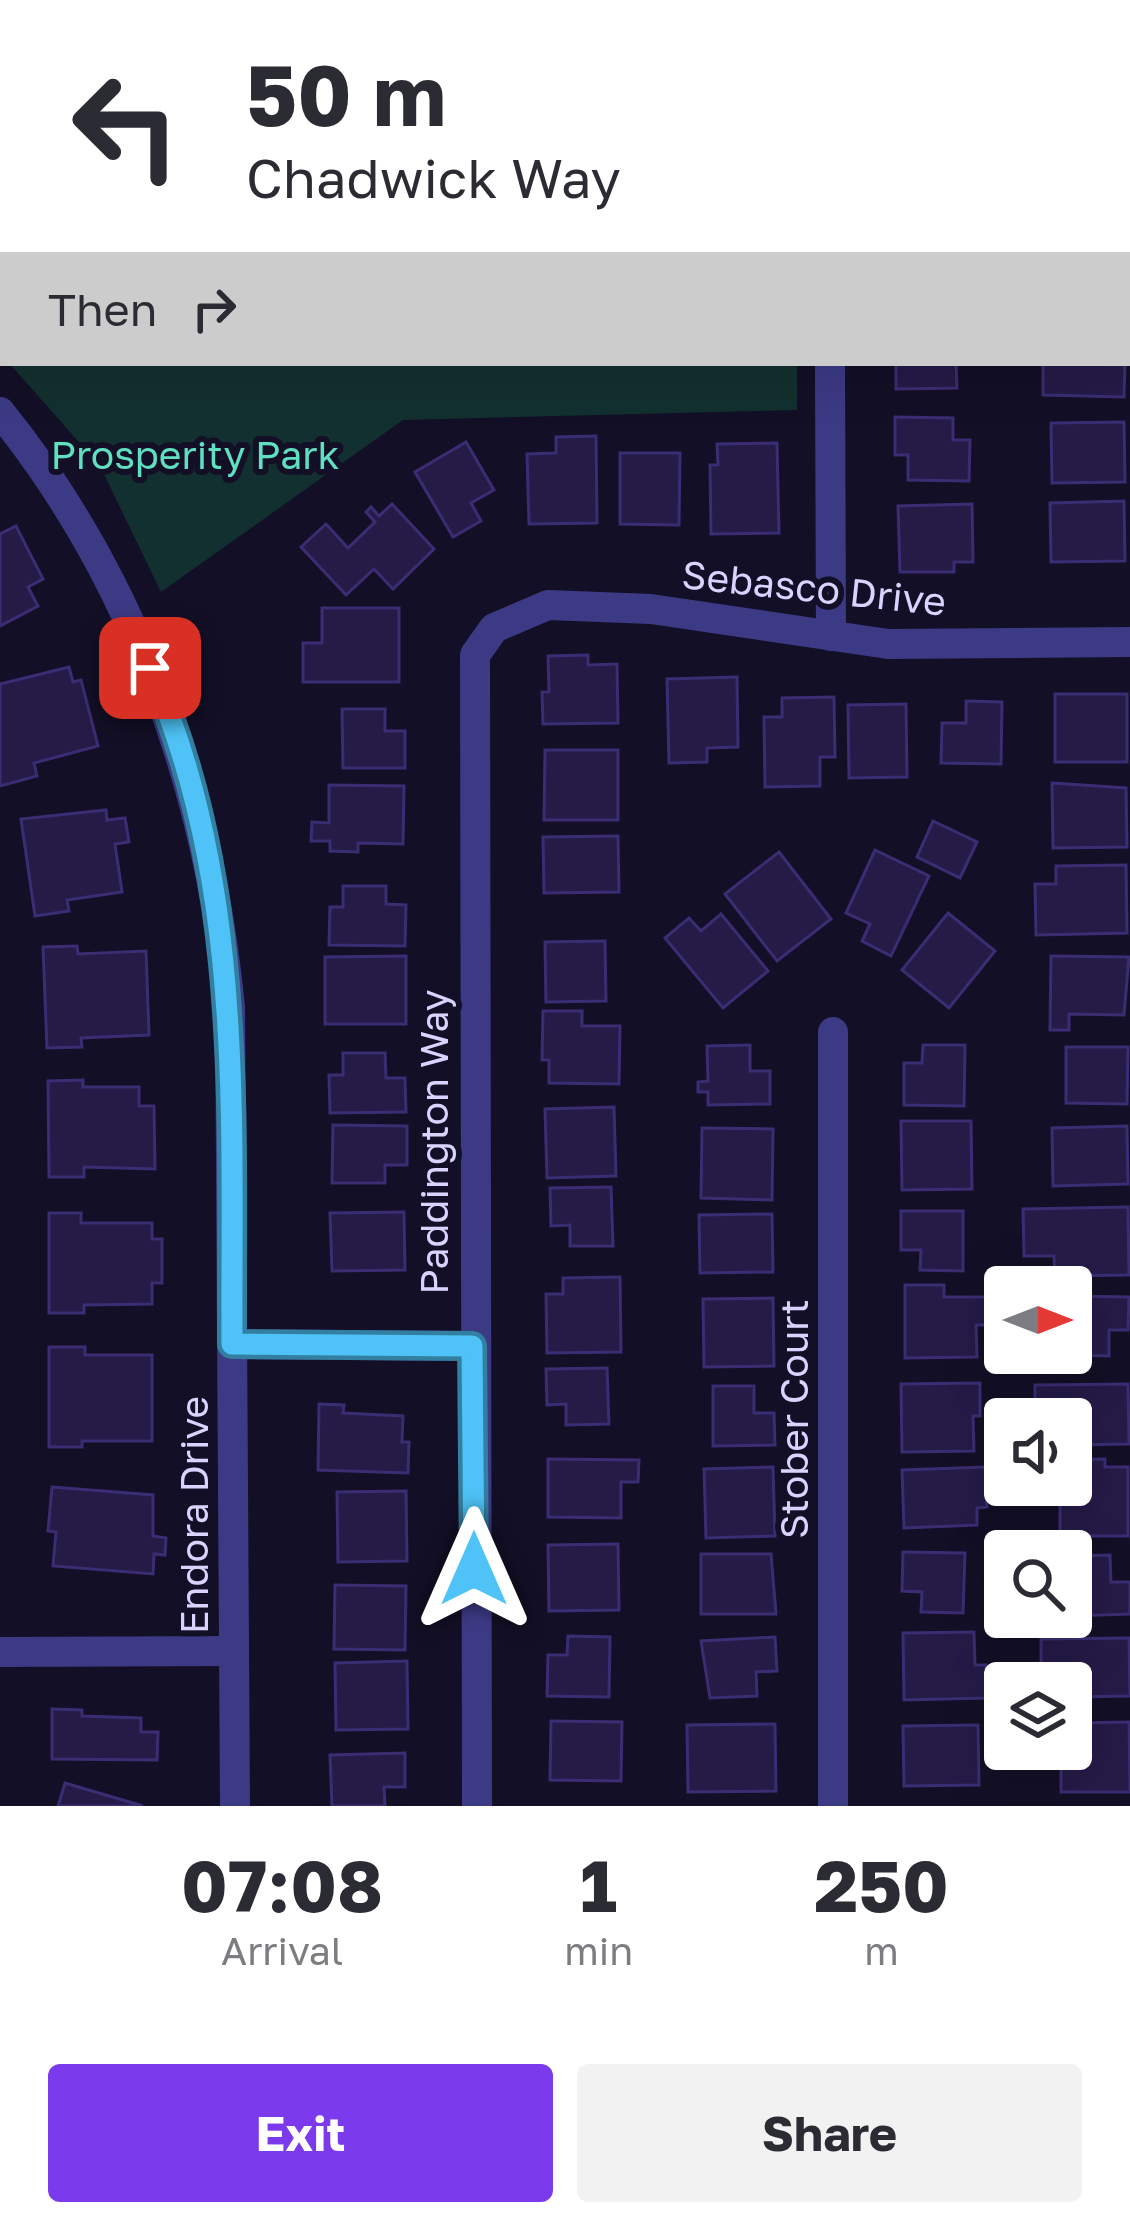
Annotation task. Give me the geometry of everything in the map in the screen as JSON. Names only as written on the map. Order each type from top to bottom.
[{"type":"street","points":[[830,366],[831,636]]},
{"type":"street","name":"Endora Drive","points":[[0,412],[43,464],[120,601],[165,702],[192,789],[222,929],[230,1006],[235,1806]]},
{"type":"street","name":"Sebasco Drive","points":[[494,628],[548,605],[651,609],[888,644],[1130,642]]},
{"type":"street","name":"Paddington Way","points":[[477,1806],[472,1346],[475,655],[494,628]]},
{"type":"street","name":"Stober Court","points":[[832,1032],[833,1806]]},
{"type":"street","points":[[232,1344],[472,1346]]},
{"type":"street","points":[[0,1652],[234,1651]]},
{"type":"green space","name":"Prosperity Park","points":[[12,366],[797,366],[797,410],[403,420],[161,592],[100,466]]},
{"type":"building","points":[[896,366],[956,366],[957,388],[896,389]]},
{"type":"building","points":[[1043,366],[1125,366],[1124,397],[1043,395]]},
{"type":"building","points":[[895,417],[953,418],[953,440],[970,440],[969,481],[908,480],[908,455],[895,455]]},
{"type":"building","points":[[1124,422],[1125,482],[1052,483],[1051,423]]},
{"type":"building","points":[[596,436],[597,523],[529,524],[527,454],[556,453],[556,437]]},
{"type":"building","points":[[466,442],[494,490],[471,503],[481,521],[453,537],[415,472]]},
{"type":"building","points":[[777,443],[779,533],[711,534],[710,465],[718,465],[717,444]]},
{"type":"building","points":[[620,453],[680,453],[679,525],[620,524]]},
{"type":"building","points":[[1124,501],[1125,561],[1051,562],[1050,503]]},
{"type":"building","points":[[392,504],[434,549],[393,589],[374,569],[346,595],[301,547],[326,524],[348,548],[375,522],[366,512],[371,507],[379,516]]},
{"type":"building","points":[[972,504],[973,562],[954,562],[954,572],[900,572],[898,506]]},
{"type":"building","points":[[16,526],[43,579],[28,587],[38,606],[0,626],[0,534]]},
{"type":"building","points":[[322,608],[399,608],[399,682],[303,682],[303,643],[322,643]]},
{"type":"building","points":[[588,655],[588,665],[617,664],[618,723],[543,724],[542,692],[549,692],[548,656]]},
{"type":"building","points":[[69,667],[73,682],[81,680],[98,746],[34,763],[37,776],[0,786],[0,684]]},
{"type":"building","points":[[737,677],[738,747],[707,748],[707,762],[669,763],[667,679]]},
{"type":"building","points":[[1055,694],[1127,694],[1127,762],[1055,762]]},
{"type":"building","points":[[834,697],[835,757],[820,757],[820,786],[765,787],[764,717],[782,717],[782,698]]},
{"type":"building","points":[[966,701],[1002,702],[1001,764],[941,763],[942,723],[966,723]]},
{"type":"building","points":[[906,704],[907,777],[849,778],[848,705]]},
{"type":"building","points":[[342,709],[385,709],[385,731],[405,731],[405,768],[343,768]]},
{"type":"building","points":[[545,750],[618,750],[618,820],[544,820]]},
{"type":"building","points":[[1052,783],[1126,788],[1127,847],[1053,848]]},
{"type":"building","points":[[329,785],[404,786],[403,844],[358,843],[358,852],[330,851],[330,841],[311,841],[312,822],[329,823]]},
{"type":"building","points":[[106,810],[107,820],[125,818],[129,842],[115,844],[122,892],[67,900],[69,911],[35,916],[21,819]]},
{"type":"building","points":[[933,821],[977,842],[960,878],[917,857]]},
{"type":"building","points":[[618,836],[619,892],[544,893],[543,837]]},
{"type":"building","points":[[875,850],[929,876],[891,956],[862,941],[870,924],[846,913]]},
{"type":"building","points":[[779,852],[831,919],[777,961],[725,894]]},
{"type":"building","points":[[1126,865],[1127,933],[1036,935],[1035,884],[1056,884],[1056,866]]},
{"type":"building","points":[[343,886],[386,886],[386,904],[406,905],[405,946],[329,945],[330,907],[343,907]]},
{"type":"building","points":[[948,913],[995,951],[949,1008],[902,970]]},
{"type":"building","points":[[721,914],[768,971],[723,1008],[665,938],[689,918],[701,931]]},
{"type":"building","points":[[605,941],[606,1001],[546,1002],[545,942]]},
{"type":"building","points":[[77,946],[78,954],[146,951],[149,1035],[81,1038],[82,1047],[47,1048],[43,947]]},
{"type":"building","points":[[406,956],[406,1024],[325,1024],[325,957]]},
{"type":"building","points":[[1051,956],[1129,957],[1124,1015],[1069,1014],[1069,1030],[1050,1030]]},
{"type":"building","points":[[543,1011],[582,1011],[582,1026],[620,1026],[619,1084],[549,1083],[549,1060],[542,1060]]},
{"type":"building","points":[[750,1045],[750,1071],[770,1071],[770,1104],[708,1105],[708,1092],[698,1092],[698,1082],[708,1081],[707,1046]]},
{"type":"building","points":[[923,1045],[965,1045],[964,1106],[904,1105],[904,1063],[922,1063]]},
{"type":"building","points":[[1066,1047],[1128,1047],[1127,1104],[1066,1103]]},
{"type":"building","points":[[343,1053],[385,1053],[386,1078],[405,1078],[406,1112],[330,1113],[329,1075],[343,1075]]},
{"type":"building","points":[[83,1080],[83,1087],[139,1087],[139,1106],[154,1106],[155,1169],[84,1167],[84,1177],[49,1177],[48,1081]]},
{"type":"building","points":[[614,1107],[616,1176],[547,1178],[545,1109]]},
{"type":"building","points":[[901,1121],[971,1121],[972,1189],[902,1190]]},
{"type":"building","points":[[333,1125],[407,1126],[407,1165],[385,1165],[385,1183],[332,1183]]},
{"type":"building","points":[[1127,1126],[1128,1184],[1053,1186],[1052,1128]]},
{"type":"building","points":[[702,1128],[773,1129],[772,1200],[701,1198]]},
{"type":"building","points":[[611,1187],[613,1246],[570,1246],[570,1225],[551,1226],[550,1188]]},
{"type":"building","points":[[1128,1207],[1129,1275],[1092,1276],[1092,1266],[1054,1266],[1054,1256],[1024,1256],[1023,1209]]},
{"type":"building","points":[[901,1211],[963,1211],[963,1271],[920,1270],[921,1250],[901,1250]]},
{"type":"building","points":[[404,1212],[405,1270],[332,1271],[330,1213]]},
{"type":"building","points":[[49,1213],[81,1213],[81,1223],[152,1223],[152,1239],[162,1239],[162,1283],[152,1283],[152,1304],[84,1305],[84,1313],[49,1313]]},
{"type":"building","points":[[772,1214],[773,1272],[700,1273],[699,1215]]},
{"type":"building","points":[[620,1277],[621,1352],[547,1353],[546,1294],[563,1294],[563,1278]]},
{"type":"building","points":[[905,1285],[944,1285],[944,1297],[984,1297],[984,1325],[976,1325],[977,1357],[905,1358]]},
{"type":"building","points":[[1092,1296],[1129,1297],[1128,1330],[1109,1330],[1109,1356],[1092,1356]]},
{"type":"building","points":[[773,1298],[774,1366],[704,1367],[703,1299]]},
{"type":"building","points":[[49,1347],[85,1347],[85,1355],[152,1355],[152,1441],[82,1441],[82,1447],[49,1447]]},
{"type":"building","points":[[607,1368],[609,1424],[566,1425],[566,1404],[547,1405],[546,1369]]},
{"type":"building","points":[[980,1383],[980,1416],[973,1416],[974,1451],[902,1452],[901,1384]]},
{"type":"building","points":[[1128,1384],[1129,1444],[1092,1445],[1092,1398],[1035,1398],[1035,1385]]},
{"type":"building","points":[[713,1386],[754,1386],[754,1413],[774,1413],[775,1445],[713,1446]]},
{"type":"building","points":[[319,1404],[344,1405],[343,1413],[403,1416],[402,1442],[409,1442],[408,1473],[318,1470]]},
{"type":"building","points":[[548,1459],[639,1460],[638,1482],[621,1482],[621,1518],[548,1517]]},
{"type":"building","points":[[1092,1459],[1105,1459],[1105,1467],[1128,1467],[1128,1536],[1060,1530],[1060,1506],[1092,1506]]},
{"type":"building","points":[[773,1467],[775,1536],[706,1538],[704,1469]]},
{"type":"building","points":[[984,1467],[987,1507],[977,1508],[977,1525],[904,1528],[902,1470]]},
{"type":"building","points":[[52,1487],[153,1495],[153,1536],[166,1538],[165,1555],[154,1554],[153,1574],[53,1566],[56,1532],[48,1531]]},
{"type":"building","points":[[406,1491],[407,1561],[338,1562],[337,1492]]},
{"type":"building","points":[[618,1544],[619,1610],[549,1611],[548,1545]]},
{"type":"building","points":[[903,1552],[965,1553],[963,1613],[921,1612],[922,1592],[902,1591]]},
{"type":"building","points":[[701,1554],[771,1554],[776,1614],[701,1614]]},
{"type":"building","points":[[1092,1555],[1110,1555],[1111,1582],[1130,1582],[1130,1614],[1092,1615]]},
{"type":"building","points":[[335,1585],[406,1586],[405,1650],[334,1649]]},
{"type":"building","points":[[974,1632],[975,1665],[984,1665],[984,1698],[904,1700],[903,1633]]},
{"type":"building","points":[[568,1636],[610,1637],[609,1697],[547,1696],[548,1655],[567,1655]]},
{"type":"building","points":[[775,1637],[777,1671],[756,1672],[757,1696],[710,1698],[701,1641]]},
{"type":"building","points":[[1129,1638],[1130,1696],[1092,1697],[1092,1662],[1041,1662],[1041,1639]]},
{"type":"building","points":[[407,1661],[408,1729],[336,1730],[335,1663]]},
{"type":"building","points":[[52,1709],[82,1710],[82,1716],[141,1718],[141,1732],[158,1732],[157,1760],[52,1759]]},
{"type":"building","points":[[551,1721],[622,1722],[621,1781],[550,1780]]},
{"type":"building","points":[[1129,1722],[1130,1792],[1061,1792],[1061,1770],[1092,1770],[1092,1723]]},
{"type":"building","points":[[775,1724],[776,1791],[688,1792],[687,1725]]},
{"type":"building","points":[[978,1725],[979,1785],[904,1786],[903,1726]]},
{"type":"building","points":[[405,1753],[405,1787],[384,1787],[385,1806],[332,1806],[330,1755]]},
{"type":"building","points":[[65,1783],[143,1806],[58,1806]]},
{"type":"route","points":[[150,668],[192,789],[222,929],[230,1006],[232,1344],[472,1346],[474,1569]]}]
